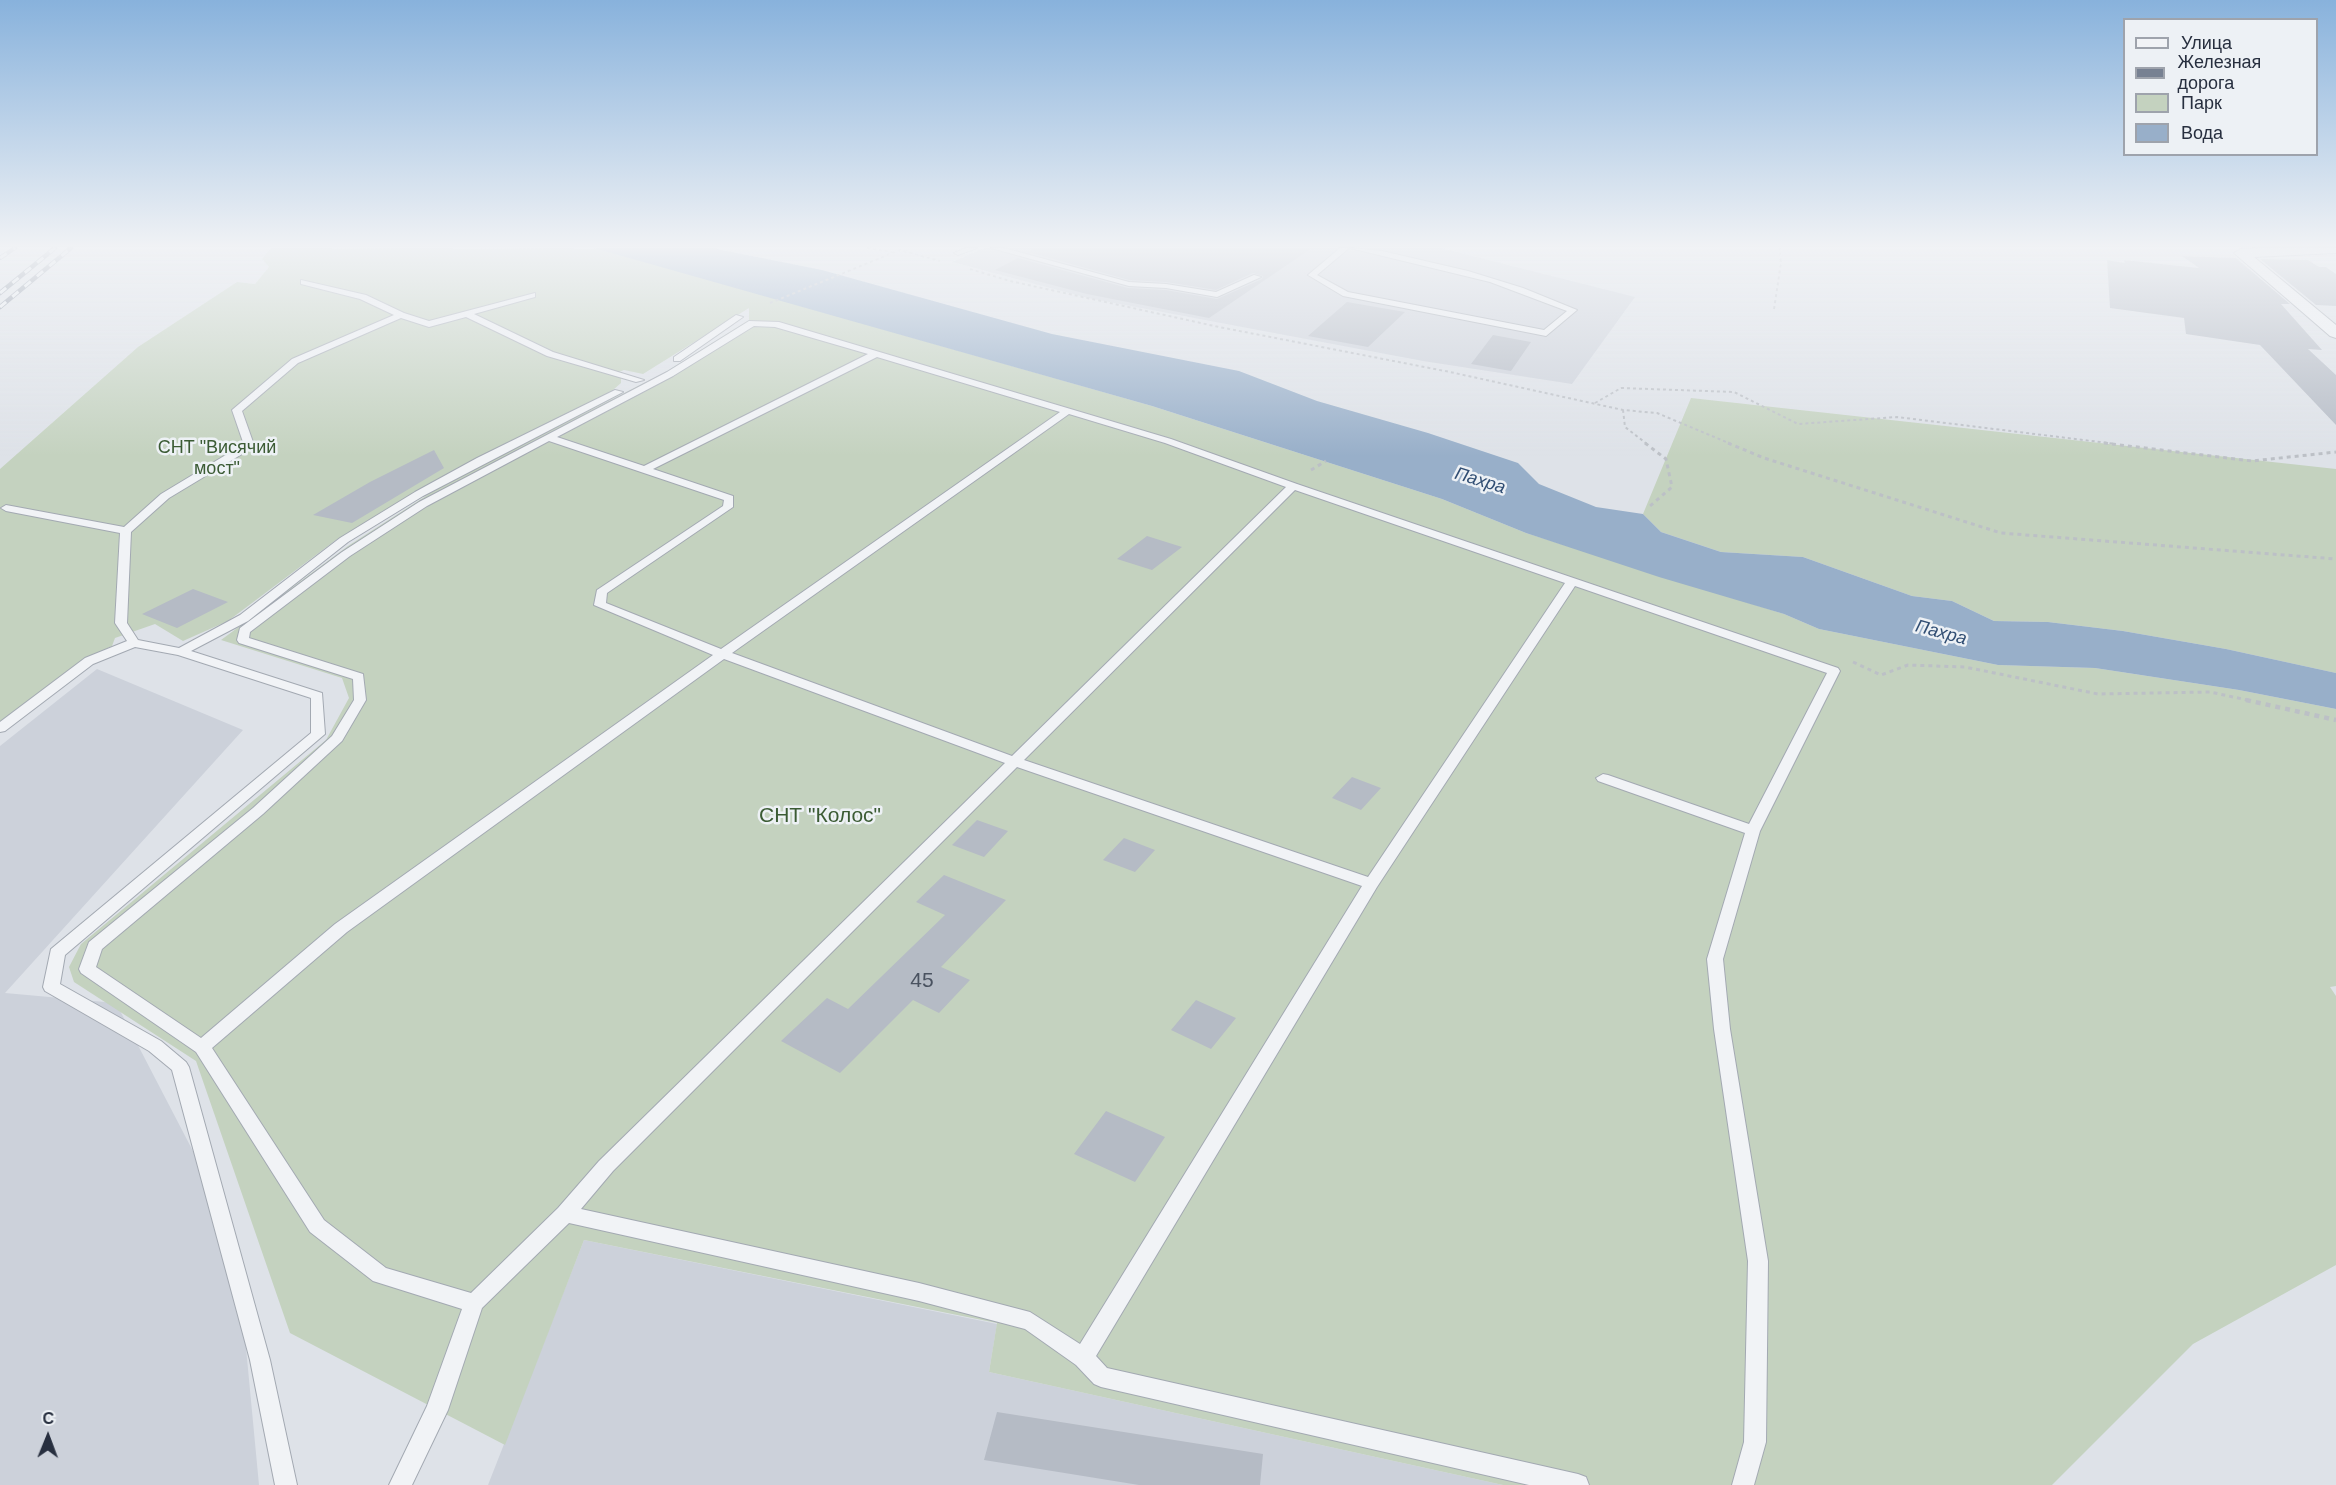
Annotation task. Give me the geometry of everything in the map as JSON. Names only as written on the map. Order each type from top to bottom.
[{"type":"street","points":[[2317,317],[2336,333]]},
{"type":"lane","points":[[134,643],[121,623],[126,531],[165,496],[243,449],[248,442],[237,410],[295,361],[396,317]]},
{"type":"lane","points":[[408,317],[429,324],[455,317]]},
{"type":"lane","points":[[475,317],[550,354],[639,380]]},
{"type":"lane","points":[[181,652],[244,618],[344,540],[419,494],[668,365],[739,317]]},
{"type":"lane","points":[[1465,317],[1546,333],[1564,317]]},
{"type":"lane","points":[[474,1303],[380,1275],[317,1226],[202,1047],[87,969],[95,946],[282,789],[337,738],[360,700],[359,677],[243,640],[244,631],[345,554],[423,504],[670,374],[752,322],[776,324],[1168,441],[1834,671],[1753,831],[1715,959],[1722,1029],[1758,1261],[1755,1442],[1743,1485]]},
{"type":"lane","points":[[644,470],[874,355]]},
{"type":"lane","points":[[202,1047],[341,928],[721,655],[1069,410]]},
{"type":"lane","points":[[549,438],[729,498],[728,507],[601,592],[600,604],[721,655],[1371,884]]},
{"type":"lane","points":[[400,1485],[437,1410],[474,1303],[565,1214],[606,1166],[1293,486]]},
{"type":"lane","points":[[6,508],[126,531]]},
{"type":"lane","points":[[1083,1358],[1371,884],[1573,580]]},
{"type":"lane","points":[[0,728],[89,660],[134,643],[181,652],[317,696],[318,734],[57,953],[51,987],[155,1046],[180,1066],[260,1360],[286,1485]]},
{"type":"lane","points":[[1603,778],[1753,831]]},
{"type":"lane","points":[[565,1214],[919,1292],[1030,1321],[1083,1358],[1101,1377],[1578,1485]]},
{"type":"path","points":[[1175,317],[1623,410],[1657,412],[1764,458],[2001,533],[2336,559]]},
{"type":"path","points":[[1594,404],[1621,388],[1734,392],[1798,424],[1897,417],[2252,460],[2336,452]]},
{"type":"path","points":[[1623,410],[1625,428],[1666,459],[1672,487],[1650,506]]},
{"type":"path","points":[[1310,471],[1326,461]]},
{"type":"path","points":[[1881,675],[1908,665],[1965,667],[2098,694],[2210,692],[2336,720]]},
{"type":"shaded area","points":[[1191,317],[1620,317],[1572,384],[1423,361]]},
{"type":"shaded area","points":[[97,669],[243,730],[5,993],[116,1003],[235,1232],[259,1485],[0,1485],[0,746]]},
{"type":"shaded area","points":[[584,1240],[997,1324],[989,1372],[1503,1485],[488,1485]]},
{"type":"green space","name":"СНТ \"Колос\"","points":[[183,317],[734,317],[643,374],[624,370],[611,375],[621,378],[621,383],[613,390],[489,461],[664,373],[749,320],[749,317],[841,317],[1152,406],[1442,499],[1526,533],[1784,614],[1819,629],[1998,665],[2095,668],[2239,690],[2336,709],[2336,986],[2330,987],[2336,996],[2336,1265],[2193,1344],[2052,1485],[1503,1485],[989,1372],[997,1323],[584,1240],[505,1445],[290,1333],[196,1061],[74,982],[69,967],[81,944],[326,740],[349,698],[342,678],[221,640],[348,546],[429,494],[336,540],[228,621],[183,641],[155,624],[115,638],[112,646],[77,664],[0,723],[0,469],[138,347]]},
{"type":"green space","points":[[1691,398],[2336,469],[2336,673],[2226,649],[2123,631],[2048,622],[1994,621],[1952,601],[1912,596],[1803,557],[1721,552],[1661,532],[1643,514]]},
{"type":"water","name":"Пахра","points":[[839,317],[992,317],[1052,334],[1239,371],[1317,401],[1428,433],[1518,463],[1539,484],[1596,507],[1643,514],[1661,532],[1721,552],[1803,557],[1912,596],[1952,601],[1994,621],[2048,622],[2123,631],[2226,649],[2336,673],[2336,709],[2239,690],[2095,668],[1998,665],[1819,629],[1784,614],[1659,577],[1526,533],[1442,499],[1152,406]]},
{"type":"building","points":[[1329,317],[1399,317],[1368,347],[1308,336]]},
{"type":"building","points":[[2179,317],[2293,317],[2322,350],[2308,349],[2336,375],[2336,425],[2260,345],[2186,334],[2184,318]]},
{"type":"building","points":[[1493,335],[1531,342],[1511,371],[1471,364]]},
{"type":"building","points":[[434,450],[444,468],[352,523],[313,515],[370,482]]},
{"type":"building","points":[[1147,536],[1182,547],[1152,570],[1117,559]]},
{"type":"building","points":[[193,589],[228,602],[177,628],[142,614]]},
{"type":"building","points":[[1352,777],[1381,788],[1361,810],[1332,798]]},
{"type":"building","points":[[977,820],[1008,831],[984,857],[952,845]]},
{"type":"building","points":[[1124,838],[1155,850],[1135,872],[1103,860]]},
{"type":"building","points":[[944,875],[1006,900],[941,967],[970,980],[939,1013],[913,1000],[840,1073],[781,1041],[827,998],[848,1009],[945,915],[916,902]]},
{"type":"building","points":[[1196,1000],[1236,1018],[1211,1049],[1171,1030]]},
{"type":"building","points":[[1106,1111],[1165,1137],[1135,1182],[1074,1154]]},
{"type":"building","points":[[997,1412],[1263,1454],[1260,1485],[1139,1485],[984,1460]]},
{"type":"park label","name":"СНТ \"Висячий мост\"","points":[[217,458]]}]
